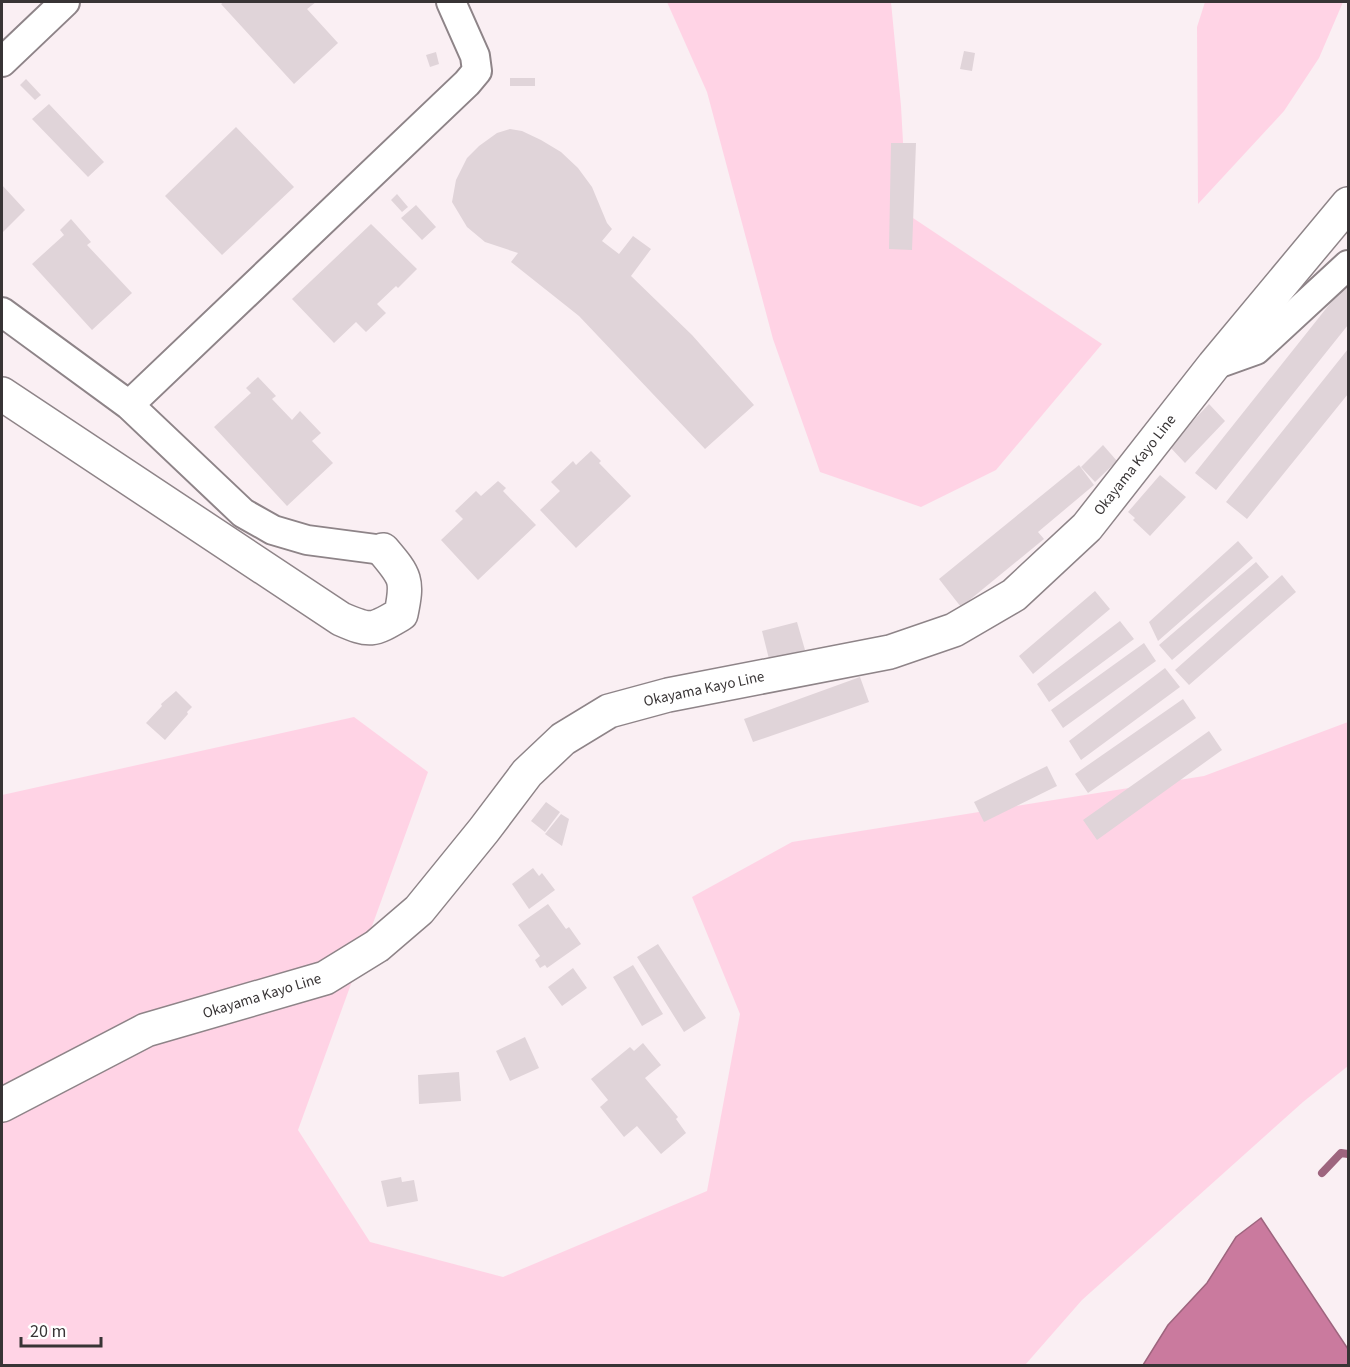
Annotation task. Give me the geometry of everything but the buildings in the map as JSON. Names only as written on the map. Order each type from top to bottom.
[{"type":"main road","name":"Okayama Kayo Line","points":[[2,1106],[146,1030],[324,978],[377,946],[419,910],[484,831],[527,773],[563,739],[609,711],[668,695],[890,652],[954,630],[1014,595],[1087,527],[1214,365],[1348,204]]},
{"type":"main road","points":[[2,394],[341,619],[366,630],[383,625],[401,614],[407,588],[398,567],[383,550]]},
{"type":"street","points":[[2,62],[65,2]]},
{"type":"street","points":[[129,405],[477,71],[476,56],[452,2]]},
{"type":"street","points":[[1214,365],[1256,350],[1348,265]]},
{"type":"street","points":[[2,312],[129,405],[243,513],[273,530],[307,540],[383,550]]},
{"type":"shaded area","points":[[667,2],[891,2],[901,106],[907,214],[1102,344],[996,470],[921,507],[820,472],[773,339],[707,92]]},
{"type":"shaded area","points":[[1205,2],[1343,2],[1319,58],[1284,111],[1198,204],[1197,27]]},
{"type":"shaded area","points":[[354,717],[428,772],[298,1130],[370,1242],[503,1277],[707,1191],[740,1014],[692,897],[792,842],[1204,776],[1348,722],[1348,1066],[1303,1102],[1082,1300],[1025,1365],[2,1365],[2,795]]},
{"type":"shaded area","points":[[1261,1218],[1348,1349],[1348,1365],[1143,1365],[1168,1325],[1207,1283],[1236,1237]]},
{"type":"waterway","points":[[1322,1173],[1341,1153],[1348,1154]]}]
